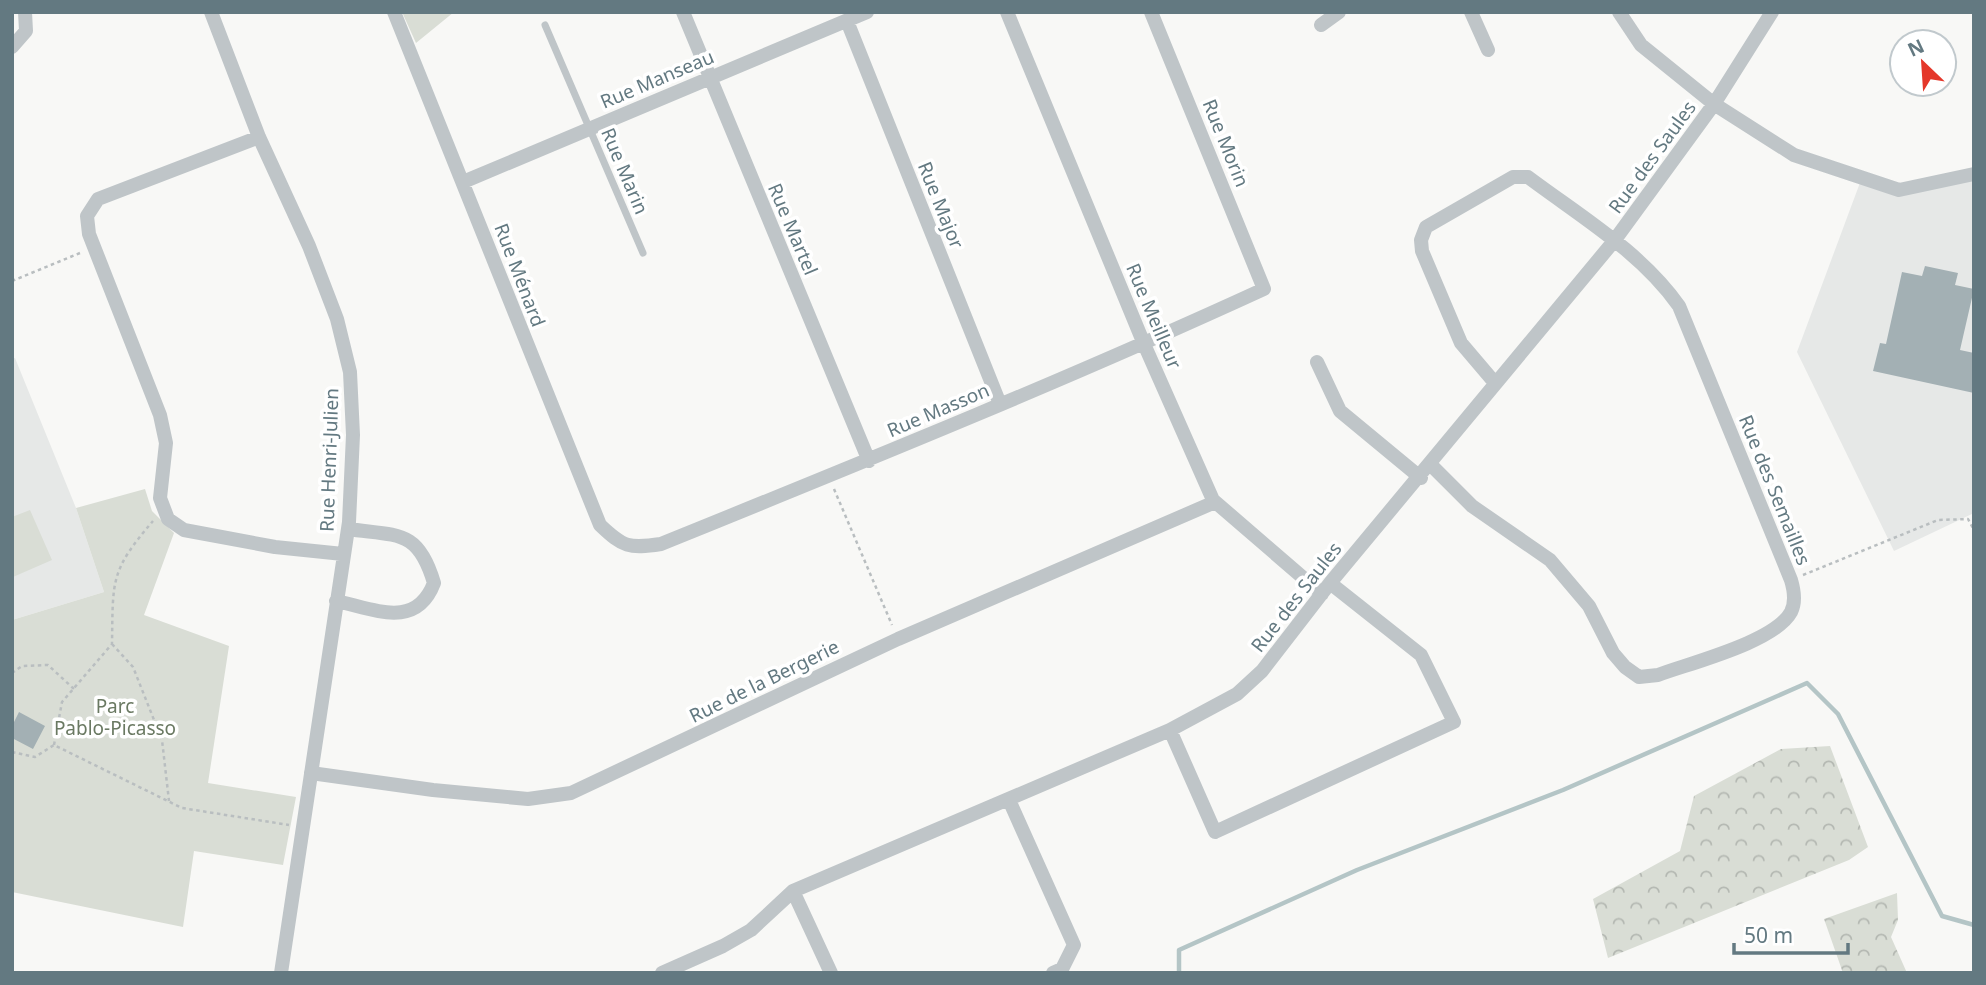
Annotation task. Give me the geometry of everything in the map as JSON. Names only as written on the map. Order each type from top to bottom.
[{"type":"street","points":[[12,47],[26,31],[25,12]]},
{"type":"street","name":"Rue Henri-Julien","points":[[211,12],[259,137],[309,246],[337,319],[350,372],[353,435],[348,528],[281,973]]},
{"type":"street","name":"Rue Ménard","points":[[394,12],[579,479],[600,525],[621,545]]},
{"type":"street","name":"Rue Martel","points":[[682,12],[869,461]]},
{"type":"street","name":"Rue Manseau","points":[[463,182],[867,12]]},
{"type":"street","name":"Rue Meilleur","points":[[1007,12],[1144,344],[1215,502],[1326,588],[1421,655],[1454,722],[1214,832],[1170,730]]},
{"type":"street","name":"Rue Morin","points":[[1151,12],[1264,289]]},
{"type":"street","points":[[1321,25],[1339,12]]},
{"type":"street","points":[[1471,12],[1488,50]]},
{"type":"street","points":[[1619,12],[1626,28],[1641,46],[1714,104],[1794,155],[1873,184],[1899,190],[1974,174]]},
{"type":"street","name":"Rue des Saules","points":[[663,973],[751,930],[793,891],[1170,730],[1237,694],[1262,671],[1326,588],[1614,241],[1714,104],[1772,12]]},
{"type":"street","name":"Rue Major","points":[[847,21],[1000,404]]},
{"type":"street","points":[[259,137],[98,198],[87,216],[92,248],[160,415],[166,443],[160,498],[168,519],[184,530],[275,547],[344,554]]},
{"type":"street","name":"Rue des Semailles","points":[[1430,464],[1472,506],[1550,560],[1589,606],[1613,653],[1625,667],[1640,677],[1658,675],[1763,636],[1792,611],[1795,593],[1791,580],[1679,306],[1666,288],[1614,241],[1528,177],[1513,177],[1426,227],[1421,240],[1422,251],[1461,343],[1494,383]]},
{"type":"street","name":"Rue Masson","points":[[621,545],[640,547],[661,544],[869,461],[1144,344],[1264,289]]},
{"type":"street","points":[[1317,362],[1340,411],[1420,477]]},
{"type":"street","name":"Rue de la Bergerie","points":[[311,773],[433,790],[528,799],[571,793],[898,639],[1215,502]]},
{"type":"street","points":[[336,601],[393,613],[419,608],[429,598],[434,583],[421,548],[409,539],[348,528]]},
{"type":"street","points":[[1009,800],[1074,945],[1062,969],[1053,973]]},
{"type":"street","points":[[793,891],[831,973]]},
{"type":"lane","name":"Rue Marin","points":[[545,25],[643,253]]},
{"type":"path","points":[[12,281],[92,248]]},
{"type":"path","points":[[828,477],[898,639]]},
{"type":"path","points":[[12,752],[35,757],[54,745],[62,702],[112,644],[113,582],[127,551],[164,509]]},
{"type":"path","points":[[1791,580],[1938,520],[1968,519],[1974,530]]},
{"type":"path","points":[[112,644],[133,667],[162,740],[169,801]]},
{"type":"path","points":[[12,673],[22,666],[48,665],[74,689]]},
{"type":"path","points":[[54,745],[182,808],[303,827]]},
{"type":"shaded area","points":[[1974,174],[1974,513],[1894,551],[1797,352],[1861,180],[1899,190]]},
{"type":"shaded area","points":[[15,358],[76,508],[104,592],[12,620],[12,359]]},
{"type":"green space","points":[[402,12],[454,12],[416,43]]},
{"type":"green space","name":"Parc Pablo-Picasso","points":[[145,489],[152,511],[174,533],[144,615],[229,646],[208,783],[296,797],[283,865],[194,851],[183,927],[12,892],[12,620],[104,592],[76,508]]},
{"type":"green space","points":[[30,510],[52,560],[13,577],[12,517]]},
{"type":"green space","points":[[1830,746],[1868,847],[1849,860],[1608,958],[1593,899],[1680,851],[1694,796],[1781,749]]},
{"type":"green space","points":[[1897,893],[1898,920],[1891,937],[1907,973],[1843,973],[1824,919]]},
{"type":"building","points":[[1925,266],[1958,273],[1955,285],[1974,289],[1960,350],[1974,353],[1974,393],[1873,371],[1880,343],[1886,344],[1902,272],[1922,276]]},
{"type":"building","points":[[19,712],[45,726],[33,749],[12,738],[12,726]]},
{"type":"waterway","points":[[1179,973],[1179,950],[1357,870],[1563,790],[1807,683],[1838,714],[1942,916],[1974,925]]}]
